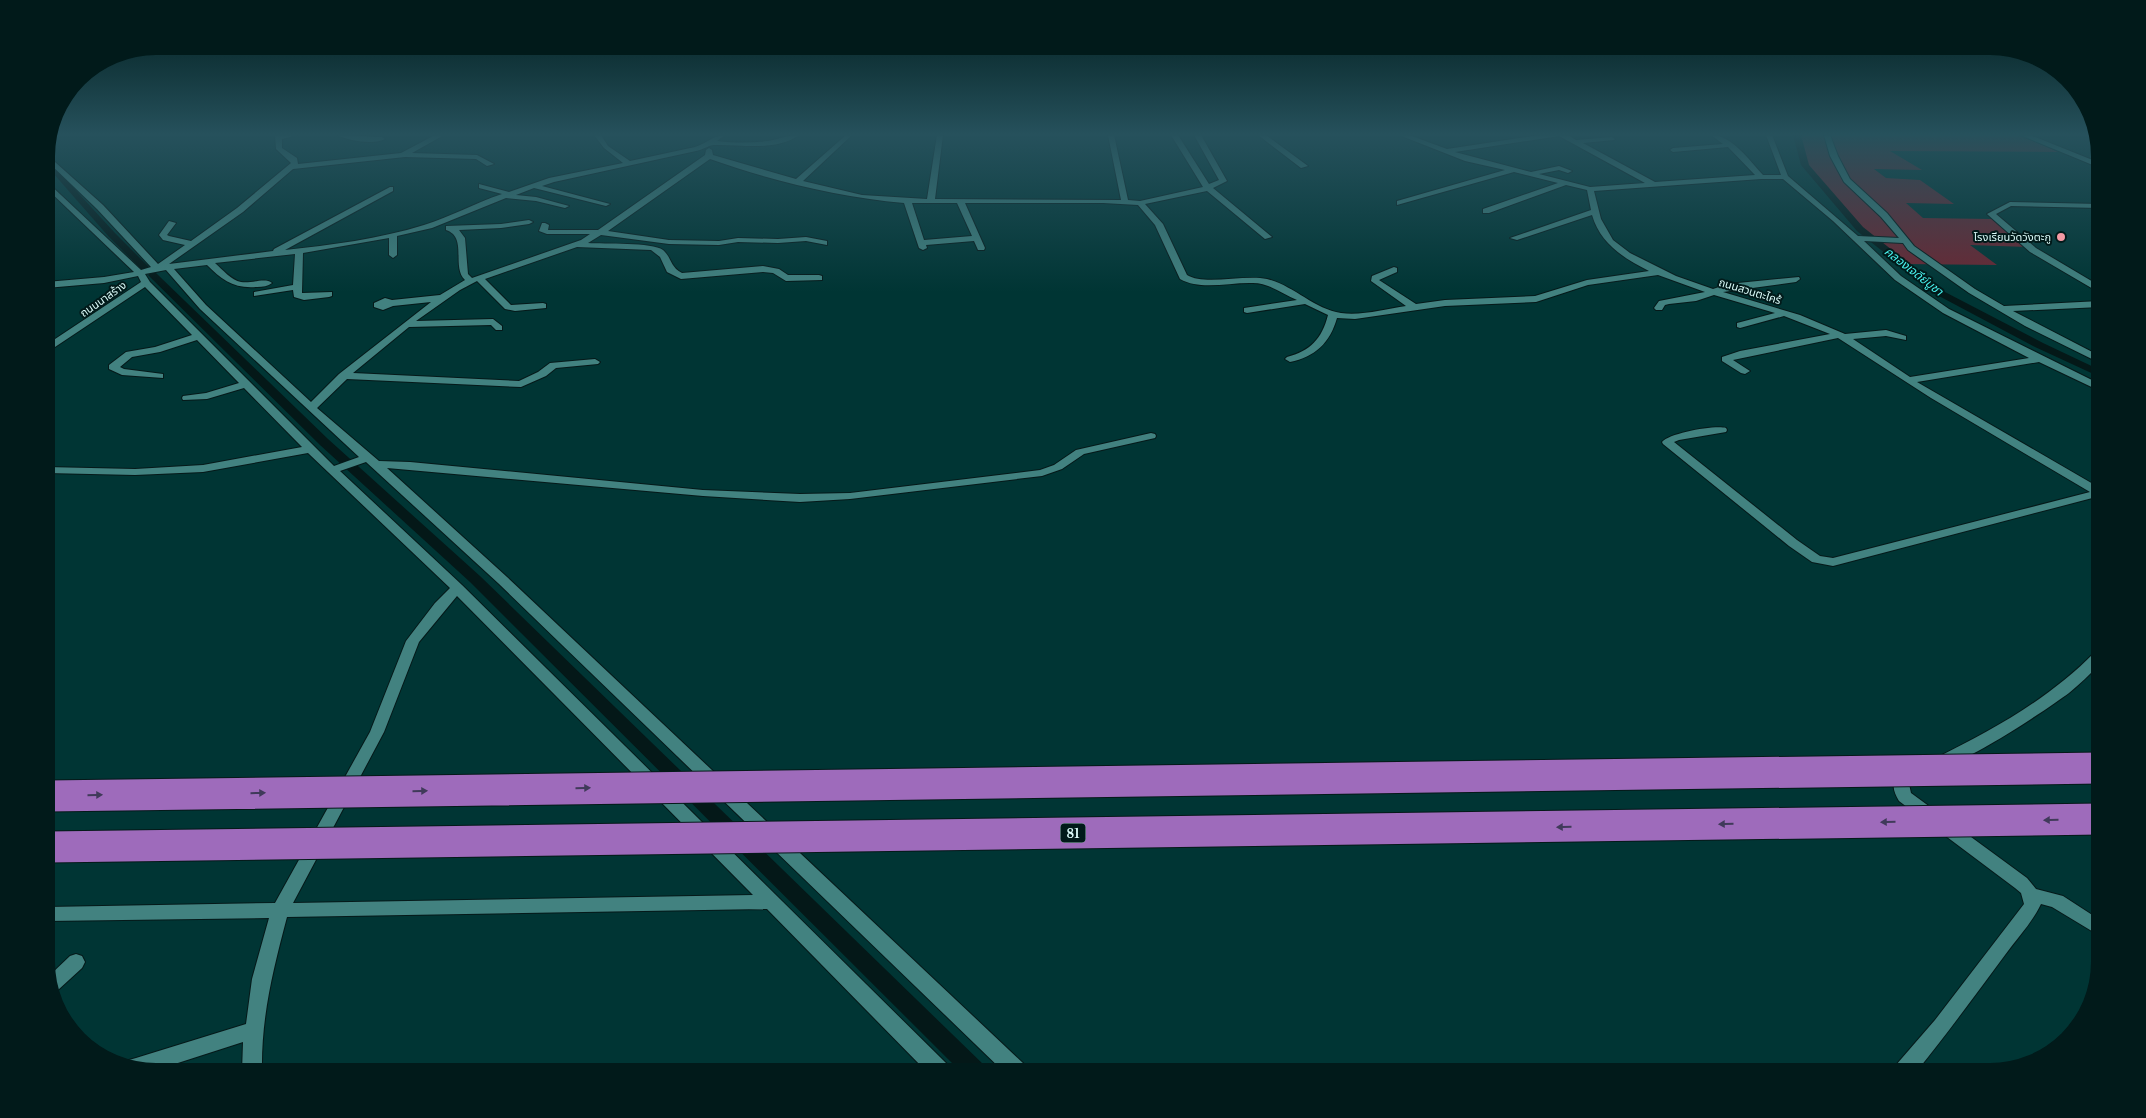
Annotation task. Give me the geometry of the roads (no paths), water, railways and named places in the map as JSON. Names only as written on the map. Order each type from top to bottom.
[{"type":"highway","points":[[55,796],[2091,768]]},
{"type":"highway","name":"81","points":[[55,847],[2091,819]]},
{"type":"street","points":[[79,187],[311,408],[544,619],[790,855],[944,998],[1009,1063]]},
{"type":"street","points":[[55,285],[143,278],[163,268],[267,187]]},
{"type":"street","points":[[485,187],[507,195],[565,206]]},
{"type":"street","points":[[163,268],[271,255],[392,236],[433,225],[530,187]]},
{"type":"street","points":[[538,187],[606,204]]},
{"type":"street","points":[[311,408],[344,376],[443,297],[475,279],[576,245],[627,215],[666,187]]},
{"type":"street","points":[[819,187],[862,197],[907,201],[1140,203],[1208,188],[1268,237]]},
{"type":"street","points":[[931,201],[933,187]]},
{"type":"street","points":[[1122,187],[1125,202]]},
{"type":"street","points":[[1400,203],[1454,187]]},
{"type":"street","points":[[1486,211],[1554,187]]},
{"type":"street","points":[[1580,187],[1590,190],[1620,187]]},
{"type":"street","points":[[1797,187],[1860,239],[1898,278],[1946,311],[2091,384]]},
{"type":"street","points":[[1855,187],[1884,214],[1903,241],[1941,270],[2052,337],[2091,356]]},
{"type":"street","points":[[271,255],[390,189]]},
{"type":"street","name":"ถนนสวนตะไคร้","points":[[1590,190],[1599,226],[1607,241],[1627,255],[1660,272],[1714,292],[1816,324],[1842,336],[1908,380],[2091,488]]},
{"type":"street","points":[[55,195],[143,278],[309,449],[336,469],[392,530],[457,588],[932,1063]]},
{"type":"street","points":[[907,201],[922,245],[977,238]]},
{"type":"street","points":[[960,201],[981,248]]},
{"type":"street","points":[[1140,203],[1159,224],[1183,277],[1201,282],[1254,280],[1267,282],[1304,302],[1333,314],[1355,316],[1414,307],[1486,300],[1536,299],[1587,283],[1660,272]]},
{"type":"street","points":[[2091,206],[2010,204],[1991,214],[2033,250],[2091,285]]},
{"type":"street","points":[[1514,238],[1595,212]]},
{"type":"street","points":[[433,225],[451,228],[501,226],[529,222]]},
{"type":"street","points":[[172,223],[163,235],[166,238],[192,244]]},
{"type":"street","points":[[545,225],[543,231],[547,232],[600,232],[669,242],[719,243],[738,240],[778,241],[806,239],[824,243]]},
{"type":"street","points":[[451,228],[461,238],[464,275],[475,279],[508,307],[543,306]]},
{"type":"street","points":[[392,236],[393,254]]},
{"type":"street","points":[[1860,239],[1903,241]]},
{"type":"street","points":[[576,245],[652,248],[658,250],[666,257],[670,270],[681,276],[763,269],[776,271],[786,278],[819,278]]},
{"type":"street","points":[[299,251],[297,295],[299,297],[329,294]]},
{"type":"street","points":[[208,262],[230,281],[239,286],[268,283]]},
{"type":"street","points":[[1394,270],[1375,278],[1375,281],[1414,307]]},
{"type":"street","name":"ถนนนาสร้าง","points":[[55,343],[143,278]]},
{"type":"street","points":[[1659,308],[1662,303],[1668,301],[1696,298],[1728,287],[1762,285],[1796,279]]},
{"type":"street","points":[[257,294],[297,287]]},
{"type":"street","points":[[391,303],[443,297]]},
{"type":"street","points":[[1247,310],[1304,302]]},
{"type":"street","points":[[2003,309],[2091,304]]},
{"type":"street","points":[[1740,325],[1784,313]]},
{"type":"street","points":[[1290,359],[1305,356],[1324,340],[1330,328],[1333,314]]},
{"type":"street","points":[[407,324],[493,322],[499,328]]},
{"type":"street","points":[[423,323],[425,328],[445,332]]},
{"type":"street","points":[[1745,371],[1725,359],[1740,354],[1842,336],[1886,333],[1903,338]]},
{"type":"street","points":[[159,376],[122,372],[113,367],[129,354],[157,350],[199,336]]},
{"type":"street","points":[[1908,380],[2039,359]]},
{"type":"street","points":[[344,376],[521,384],[542,374],[553,365],[595,362]]},
{"type":"street","points":[[187,398],[206,396],[246,384]]},
{"type":"street","points":[[1722,430],[1676,438],[1667,442],[1793,543],[1816,559],[1824,562],[1833,562],[2091,495]]},
{"type":"street","points":[[336,469],[367,460],[728,495],[825,498],[1042,473],[1058,467],[1080,452],[1151,436]]},
{"type":"street","points":[[55,470],[126,472],[189,470],[229,466],[309,449]]},
{"type":"street","points":[[253,1063],[261,979],[280,911],[333,810],[377,732],[413,641],[440,606],[457,588]]},
{"type":"street","points":[[1910,1063],[1942,1026],[2002,945],[2028,914],[2033,904],[2028,889],[2021,883],[1905,797],[1901,791],[1900,785],[1902,780],[1992,736],[2035,710],[2091,666]]},
{"type":"street","points":[[2029,894],[2057,901],[2091,923]]},
{"type":"street","points":[[55,914],[772,902]]},
{"type":"street","points":[[57,980],[76,962]]},
{"type":"street","points":[[149,1063],[255,1030]]},
{"type":"waterway","points":[[70,187],[112,235],[145,268]]},
{"type":"waterway","name":"คลองเจดีย์บูชา","points":[[1824,187],[1860,229],[1942,294],[2039,345],[2091,370]]},
{"type":"waterway","points":[[153,275],[324,442],[475,579],[967,1063]]},
{"type":"place","name":"โรงเรียนวัดวังตะกู","points":[[2061,237]]}]
